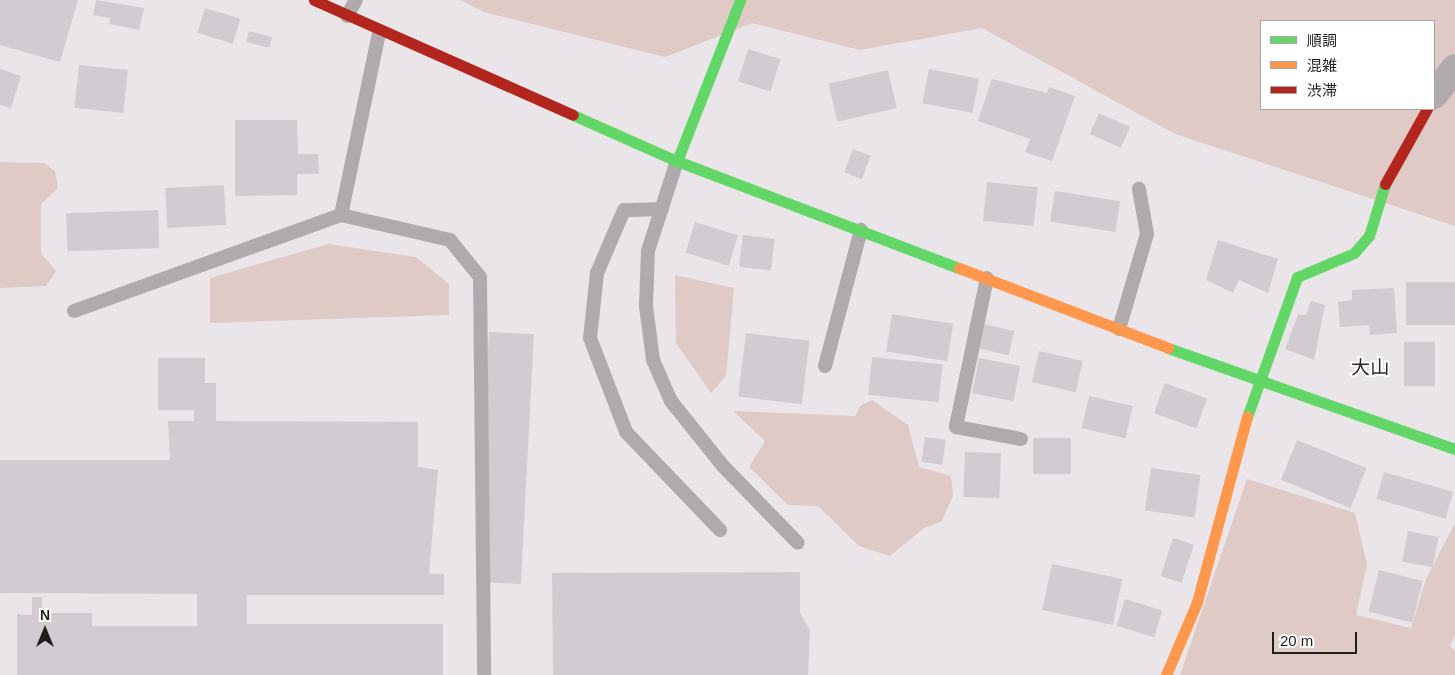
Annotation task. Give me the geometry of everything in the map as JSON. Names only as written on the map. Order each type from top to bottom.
[{"type":"street","points":[[314,0],[379,33],[677,160],[1257,382],[1455,450]]},
{"type":"street","points":[[677,160],[740,0]]},
{"type":"street","points":[[1435,94],[1455,68]]},
{"type":"street","points":[[1166,675],[1197,602],[1257,382],[1297,277],[1354,253],[1368,236],[1386,178],[1405,153],[1426,110]]},
{"type":"lane","points":[[347,16],[356,0]]},
{"type":"lane","points":[[341,215],[379,33]]},
{"type":"lane","points":[[677,160],[648,251],[646,306],[653,360],[672,401],[717,458],[798,543]]},
{"type":"lane","points":[[1119,329],[1147,234],[1139,190]]},
{"type":"lane","points":[[662,209],[624,210],[597,273],[590,338],[626,432],[720,530]]},
{"type":"lane","points":[[74,311],[341,215],[450,240],[480,277],[484,675]]},
{"type":"lane","points":[[825,366],[861,230]]},
{"type":"lane","points":[[987,278],[956,427],[1021,439]]},
{"type":"shaded area","points":[[460,0],[1455,0],[1455,226],[1175,134],[982,28],[860,50],[752,23],[665,57],[484,12]]},
{"type":"shaded area","points":[[0,162],[44,163],[55,171],[58,188],[41,204],[41,253],[56,271],[46,286],[0,288]]},
{"type":"shaded area","points":[[328,244],[416,257],[449,284],[449,315],[210,323],[210,278]]},
{"type":"shaded area","points":[[675,275],[734,288],[726,376],[711,393],[676,343]]},
{"type":"shaded area","points":[[872,400],[908,425],[919,467],[951,476],[953,496],[942,521],[924,528],[890,556],[859,546],[818,506],[788,505],[749,467],[765,441],[733,411],[855,416],[860,406]]},
{"type":"shaded area","points":[[1247,479],[1355,513],[1367,564],[1356,615],[1411,628],[1426,579],[1455,523],[1455,635],[1450,646],[1455,651],[1455,675],[1180,675]]},
{"type":"building","points":[[0,0],[78,0],[60,62],[0,45]]},
{"type":"building","points":[[96,0],[144,8],[139,30],[109,24],[110,18],[93,15]]},
{"type":"building","points":[[205,8],[240,19],[233,44],[197,33]]},
{"type":"building","points":[[249,31],[272,37],[269,48],[246,42]]},
{"type":"building","points":[[748,49],[781,59],[771,91],[738,82]]},
{"type":"building","points":[[79,65],[128,70],[123,113],[75,108]]},
{"type":"building","points":[[0,69],[21,76],[11,108],[0,105]]},
{"type":"building","points":[[929,69],[979,79],[972,113],[922,103]]},
{"type":"building","points":[[888,70],[897,108],[837,122],[829,84]]},
{"type":"building","points":[[992,79],[1047,93],[1049,87],[1075,96],[1052,161],[1025,152],[1030,139],[978,121]]},
{"type":"building","points":[[1099,113],[1130,127],[1121,148],[1090,134]]},
{"type":"building","points":[[235,120],[297,120],[298,154],[318,154],[319,174],[297,174],[297,195],[235,196]]},
{"type":"building","points":[[853,149],[871,156],[862,179],[844,172]]},
{"type":"building","points":[[987,182],[1038,187],[1034,226],[983,221]]},
{"type":"building","points":[[224,185],[226,225],[167,228],[165,188]]},
{"type":"building","points":[[1055,191],[1120,201],[1115,232],[1050,222]]},
{"type":"building","points":[[158,210],[159,248],[67,251],[66,213]]},
{"type":"building","points":[[695,222],[738,235],[729,266],[686,253]]},
{"type":"building","points":[[743,235],[775,239],[771,271],[739,267]]},
{"type":"building","points":[[1218,240],[1278,259],[1268,293],[1239,280],[1233,293],[1206,280]]},
{"type":"building","points":[[1406,282],[1455,282],[1455,325],[1406,325]]},
{"type":"building","points":[[1394,288],[1397,333],[1370,335],[1369,325],[1340,327],[1338,302],[1352,300],[1352,290]]},
{"type":"building","points":[[1311,301],[1325,305],[1314,360],[1285,349],[1298,315],[1306,315]]},
{"type":"building","points":[[892,314],[953,324],[947,361],[886,352]]},
{"type":"building","points":[[984,324],[1014,331],[1009,355],[978,348]]},
{"type":"building","points":[[489,332],[534,334],[521,584],[476,582]]},
{"type":"building","points":[[746,333],[810,341],[802,404],[738,397]]},
{"type":"building","points":[[1404,342],[1435,342],[1435,386],[1404,386]]},
{"type":"building","points":[[1039,351],[1083,361],[1076,392],[1032,382]]},
{"type":"building","points":[[872,357],[943,364],[939,402],[868,395]]},
{"type":"building","points":[[158,358],[205,358],[205,383],[216,383],[216,421],[418,422],[418,467],[438,470],[429,574],[444,574],[444,595],[247,595],[247,624],[443,624],[443,675],[17,675],[17,614],[32,615],[32,597],[42,597],[42,613],[92,613],[92,626],[197,626],[197,594],[0,593],[0,460],[170,460],[168,421],[194,421],[194,410],[158,410]]},
{"type":"building","points":[[979,358],[1020,366],[1013,401],[972,393]]},
{"type":"building","points":[[1165,383],[1207,398],[1196,428],[1154,413]]},
{"type":"building","points":[[1089,396],[1133,406],[1125,438],[1082,428]]},
{"type":"building","points":[[925,437],[946,440],[942,465],[922,462]]},
{"type":"building","points":[[1033,438],[1071,438],[1071,474],[1033,474]]},
{"type":"building","points":[[1297,440],[1367,468],[1350,508],[1281,480]]},
{"type":"building","points":[[965,452],[1001,453],[999,498],[963,497]]},
{"type":"building","points":[[1151,468],[1201,475],[1195,518],[1145,511]]},
{"type":"building","points":[[1384,472],[1453,492],[1445,519],[1376,499]]},
{"type":"building","points":[[1408,531],[1438,537],[1433,567],[1402,561]]},
{"type":"building","points":[[1173,538],[1194,545],[1182,583],[1161,576]]},
{"type":"building","points":[[1052,564],[1122,579],[1113,625],[1042,610]]},
{"type":"building","points":[[1379,570],[1423,581],[1412,623],[1369,612]]},
{"type":"building","points":[[800,572],[800,613],[810,630],[808,675],[553,675],[552,573]]},
{"type":"building","points":[[1125,599],[1162,610],[1154,637],[1117,626]]},
{"type":"traffic: fast","points":[[677,161],[740,0]]},
{"type":"traffic: fast","points":[[573,115],[677,161],[959,268]]},
{"type":"traffic: fast","points":[[1247,417],[1297,277],[1354,253],[1369,236],[1385,184]]},
{"type":"traffic: fast","points":[[1168,348],[1455,449]]},
{"type":"traffic: slow","points":[[959,268],[1168,348]]},
{"type":"traffic: slow","points":[[1166,675],[1197,602],[1247,417]]},
{"type":"traffic: jam","points":[[314,0],[573,115]]},
{"type":"traffic: jam","points":[[1385,184],[1426,110]]},
{"type":"district","name":"大山","points":[[1370,368]]}]
